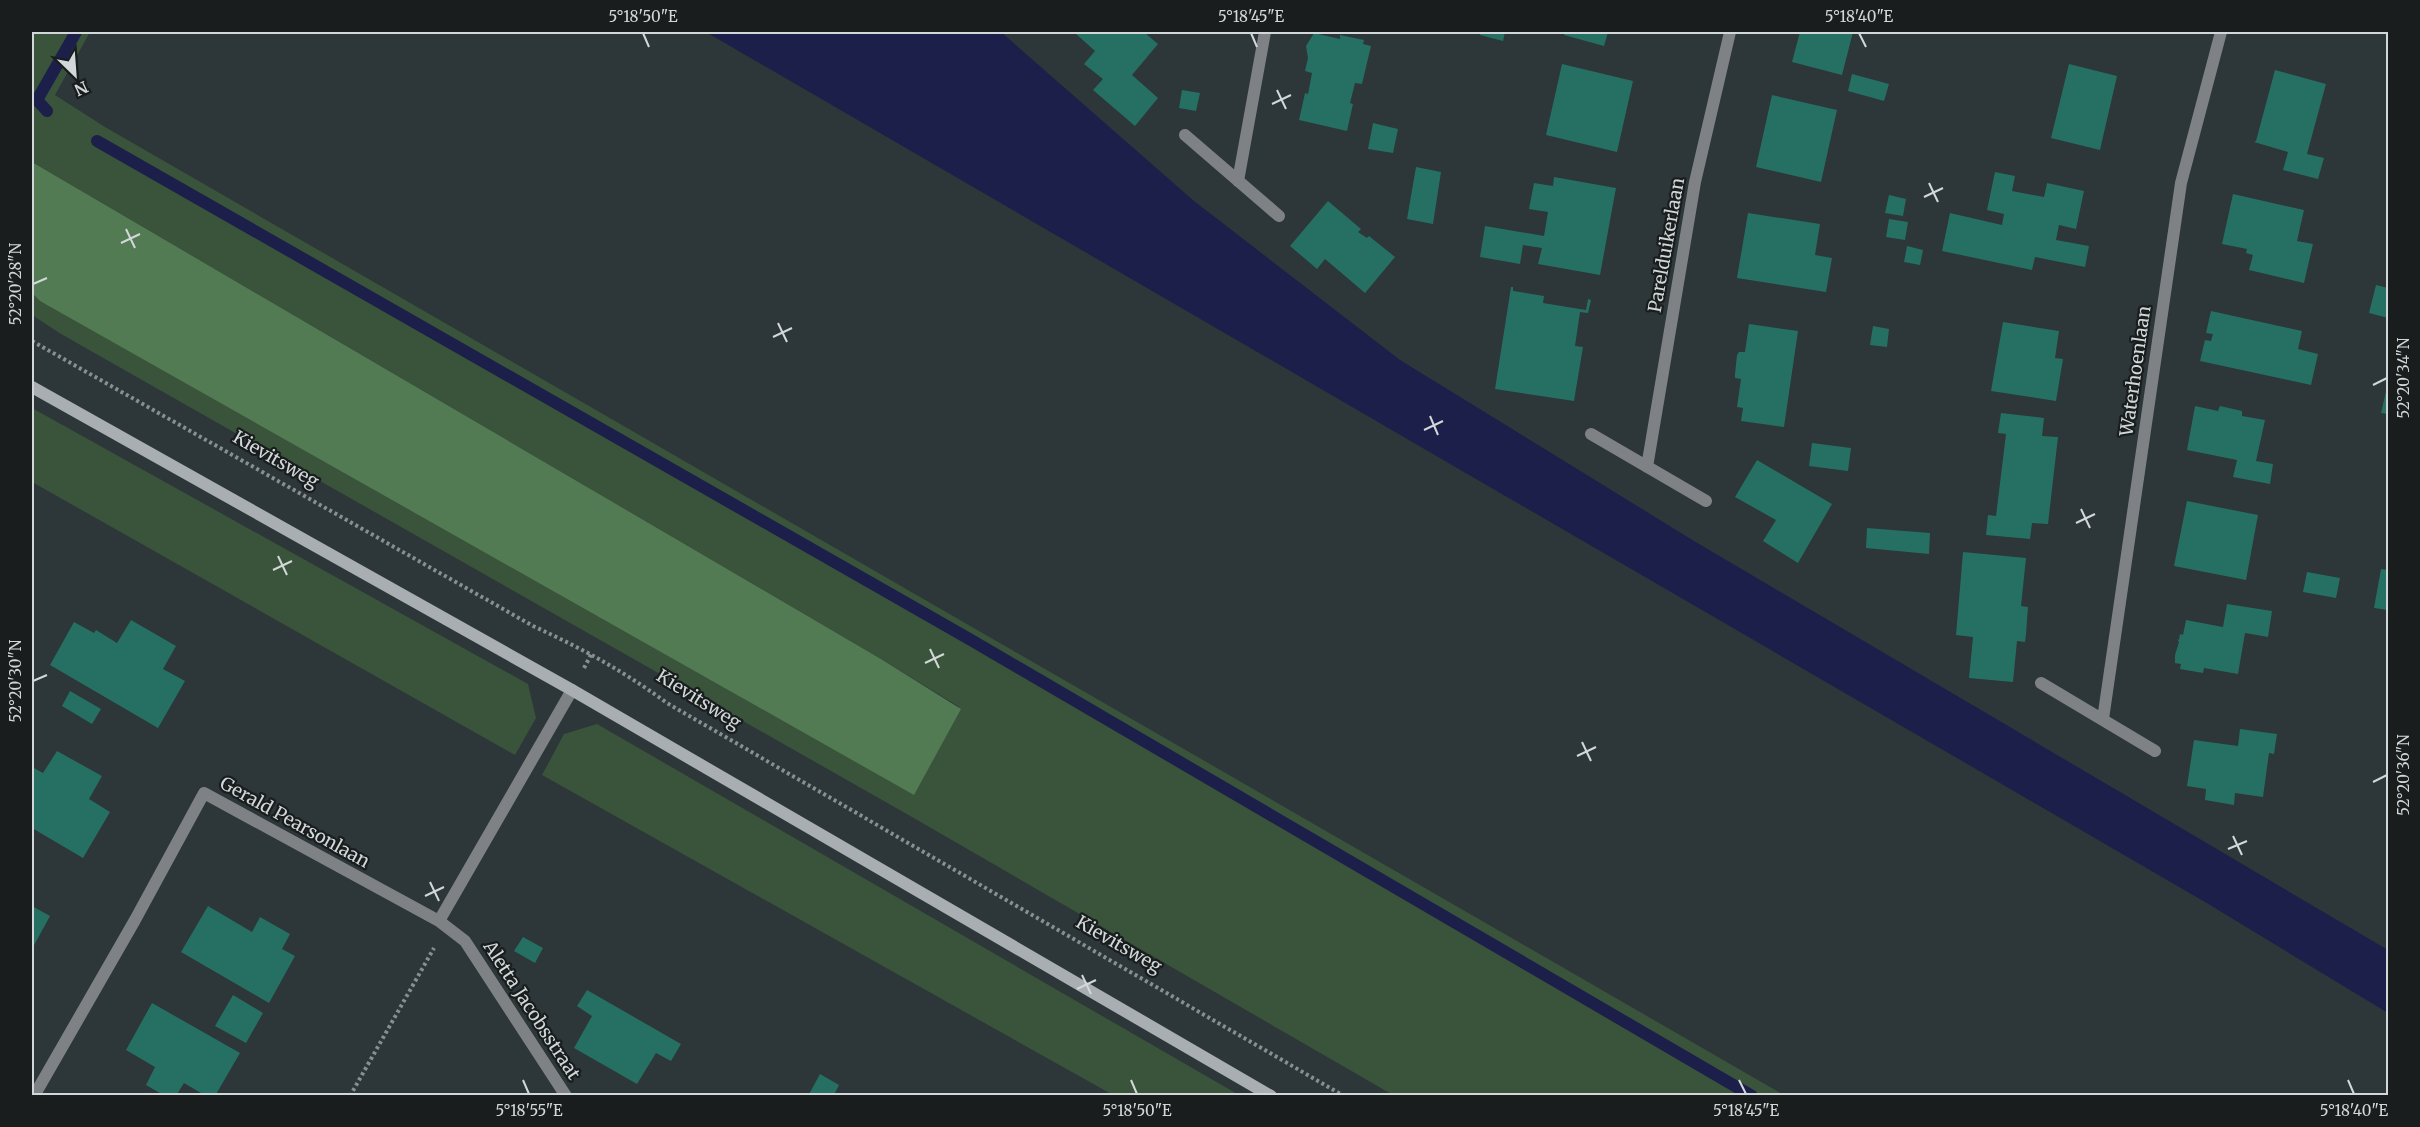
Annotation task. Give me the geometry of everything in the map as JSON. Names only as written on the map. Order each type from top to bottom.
[{"type":"street","points":[[1238,181],[1265,32]]},
{"type":"street","name":"Parelduikerlaan","points":[[1647,467],[1695,182],[1730,32]]},
{"type":"street","name":"Waterhoenlaan","points":[[2103,719],[2181,183],[2221,32]]},
{"type":"street","points":[[1185,135],[1278,216]]},
{"type":"street","points":[[32,387],[572,690],[1271,1095]]},
{"type":"street","points":[[1591,434],[1706,501]]},
{"type":"street","points":[[2041,683],[2155,750]]},
{"type":"street","points":[[439,921],[572,690]]},
{"type":"street","name":"Gerald Pearsonlaan","points":[[34,1095],[135,920],[204,793],[439,921]]},
{"type":"street","name":"Aletta Jacobsstraat","points":[[439,921],[465,941],[567,1095]]},
{"type":"path","name":"Kievitsweg","points":[[32,342],[533,626],[592,653],[628,674],[677,709],[1344,1095]]},
{"type":"path","points":[[350,1095],[436,943],[439,921]]},
{"type":"green space","points":[[32,32],[90,32],[55,95],[105,127],[1784,1095],[1393,1095],[905,813],[61,334],[32,315],[32,293],[41,301],[961,708],[32,162]]},
{"type":"green space","points":[[32,162],[881,659],[961,709],[914,795],[40,301],[32,293]]},
{"type":"green space","points":[[32,408],[528,684],[536,718],[515,755],[32,482]]},
{"type":"green space","points":[[597,724],[1239,1095],[1113,1095],[542,775],[564,734]]},
{"type":"shaded area","points":[[706,32],[1001,32],[1194,201],[1400,360],[1694,541],[2388,950],[2388,1013],[2205,902]]},
{"type":"building","points":[[1144,32],[1158,44],[1132,75],[1158,98],[1135,126],[1093,90],[1103,79],[1084,64],[1095,51],[1075,33]]},
{"type":"building","points":[[1481,32],[1505,32],[1503,41],[1480,35]]},
{"type":"building","points":[[1565,32],[1608,32],[1604,46],[1564,35]]},
{"type":"building","points":[[1800,32],[1853,32],[1842,75],[1792,62]]},
{"type":"building","points":[[1314,33],[1340,39],[1340,35],[1364,40],[1363,44],[1371,46],[1362,84],[1355,83],[1347,131],[1299,120],[1312,73],[1305,71],[1308,58],[1306,46]]},
{"type":"building","points":[[1562,64],[1633,81],[1617,152],[1546,135]]},
{"type":"building","points":[[2069,64],[2117,76],[2100,150],[2051,138]]},
{"type":"building","points":[[2275,70],[2326,84],[2307,154],[2324,158],[2318,179],[2283,170],[2288,152],[2254,142]]},
{"type":"building","points":[[1852,74],[1889,84],[1884,101],[1848,91]]},
{"type":"building","points":[[1182,90],[1200,93],[1196,111],[1179,108]]},
{"type":"building","points":[[1772,95],[1837,110],[1821,182],[1756,167]]},
{"type":"building","points":[[1373,123],[1398,129],[1393,153],[1368,149]]},
{"type":"building","points":[[1416,167],[1441,172],[1433,224],[1407,219]]},
{"type":"building","points":[[1995,172],[2015,176],[2012,191],[2044,197],[2047,183],[2084,191],[2076,229],[2059,225],[2056,240],[2089,246],[2085,267],[2035,257],[2032,270],[1942,251],[1950,213],[2002,225],[2004,214],[1987,210]]},
{"type":"building","points":[[1554,177],[1616,188],[1600,275],[1538,264],[1542,248],[1523,245],[1520,264],[1480,257],[1485,226],[1544,236],[1548,212],[1529,209],[1534,183],[1553,186]]},
{"type":"building","points":[[2233,194],[2304,210],[2297,241],[2313,244],[2304,283],[2249,270],[2253,255],[2246,253],[2247,249],[2222,244]]},
{"type":"building","points":[[1889,195],[1906,199],[1903,216],[1885,213]]},
{"type":"building","points":[[1328,201],[1361,229],[1358,232],[1367,238],[1369,236],[1395,257],[1365,293],[1325,259],[1317,269],[1290,246]]},
{"type":"building","points":[[1748,213],[1820,224],[1815,255],[1832,258],[1826,292],[1737,278]]},
{"type":"building","points":[[1889,219],[1908,222],[1905,240],[1886,237]]},
{"type":"building","points":[[1907,246],[1923,250],[1920,265],[1904,262]]},
{"type":"building","points":[[2376,285],[2388,288],[2388,318],[2369,313]]},
{"type":"building","points":[[1511,287],[1513,291],[1544,296],[1543,303],[1586,310],[1588,299],[1591,300],[1588,313],[1580,312],[1575,346],[1583,347],[1574,401],[1495,389]]},
{"type":"building","points":[[2211,311],[2302,331],[2298,349],[2318,354],[2311,385],[2200,361],[2205,340],[2211,341],[2213,334],[2206,333]]},
{"type":"building","points":[[2003,322],[2059,331],[2055,358],[2063,359],[2056,401],[1991,391]]},
{"type":"building","points":[[1749,324],[1798,331],[1784,427],[1741,421],[1743,408],[1737,407],[1741,379],[1735,378],[1735,374],[1737,355],[1739,352],[1745,352]]},
{"type":"building","points":[[1873,326],[1889,329],[1887,347],[1870,345]]},
{"type":"building","points":[[2388,383],[2388,414],[2381,413]]},
{"type":"building","points":[[2195,406],[2218,411],[2220,406],[2242,411],[2242,416],[2265,420],[2256,461],[2273,464],[2270,484],[2233,477],[2237,460],[2187,450]]},
{"type":"building","points":[[2001,413],[2044,418],[2042,436],[2058,437],[2048,524],[2032,523],[2030,539],[1986,535],[1988,515],[1996,516],[2006,434],[1998,433]]},
{"type":"building","points":[[1812,443],[1851,448],[1848,471],[1809,466]]},
{"type":"building","points":[[1757,460],[1832,504],[1798,563],[1763,541],[1776,520],[1735,497]]},
{"type":"building","points":[[2187,501],[2258,515],[2246,580],[2174,566]]},
{"type":"building","points":[[1867,528],[1930,533],[1929,554],[1866,548]]},
{"type":"building","points":[[1963,552],[2026,558],[2021,606],[2028,607],[2026,634],[2025,642],[2017,641],[2013,682],[1969,678],[1973,637],[1956,635]]},
{"type":"building","points":[[2381,569],[2388,570],[2388,610],[2374,608]]},
{"type":"building","points":[[2307,572],[2340,578],[2336,598],[2303,592]]},
{"type":"building","points":[[2227,604],[2272,611],[2268,637],[2245,633],[2238,674],[2204,668],[2203,673],[2180,669],[2181,664],[2175,663],[2175,655],[2179,642],[2177,639],[2179,640],[2180,634],[2183,635],[2186,620],[2223,627]]},
{"type":"building","points":[[131,620],[176,646],[163,669],[185,681],[158,728],[50,665],[74,622],[94,633],[96,630],[117,643]]},
{"type":"building","points":[[70,691],[101,709],[92,724],[62,706]]},
{"type":"building","points":[[2240,729],[2277,734],[2274,754],[2269,753],[2263,797],[2235,793],[2234,805],[2205,800],[2206,789],[2187,786],[2194,740],[2238,746]]},
{"type":"building","points":[[57,751],[102,776],[89,799],[110,812],[83,858],[32,828],[32,767],[43,773]]},
{"type":"building","points":[[32,906],[50,916],[32,949]]},
{"type":"building","points":[[208,906],[252,932],[260,917],[290,934],[282,949],[295,956],[269,1003],[181,952]]},
{"type":"building","points":[[523,937],[543,948],[535,963],[514,951]]},
{"type":"building","points":[[587,990],[681,1044],[671,1061],[656,1053],[637,1084],[574,1048],[592,1016],[577,1006]]},
{"type":"building","points":[[233,995],[263,1013],[246,1043],[215,1026]]},
{"type":"building","points":[[152,1003],[240,1053],[215,1096],[206,1096],[184,1083],[176,1096],[165,1096],[146,1085],[155,1067],[126,1050]]},
{"type":"building","points":[[820,1074],[839,1085],[835,1093],[839,1096],[808,1096]]},
{"type":"waterway","points":[[47,111],[37,100],[76,32]]},
{"type":"waterway","points":[[97,141],[971,640],[1752,1096]]}]
